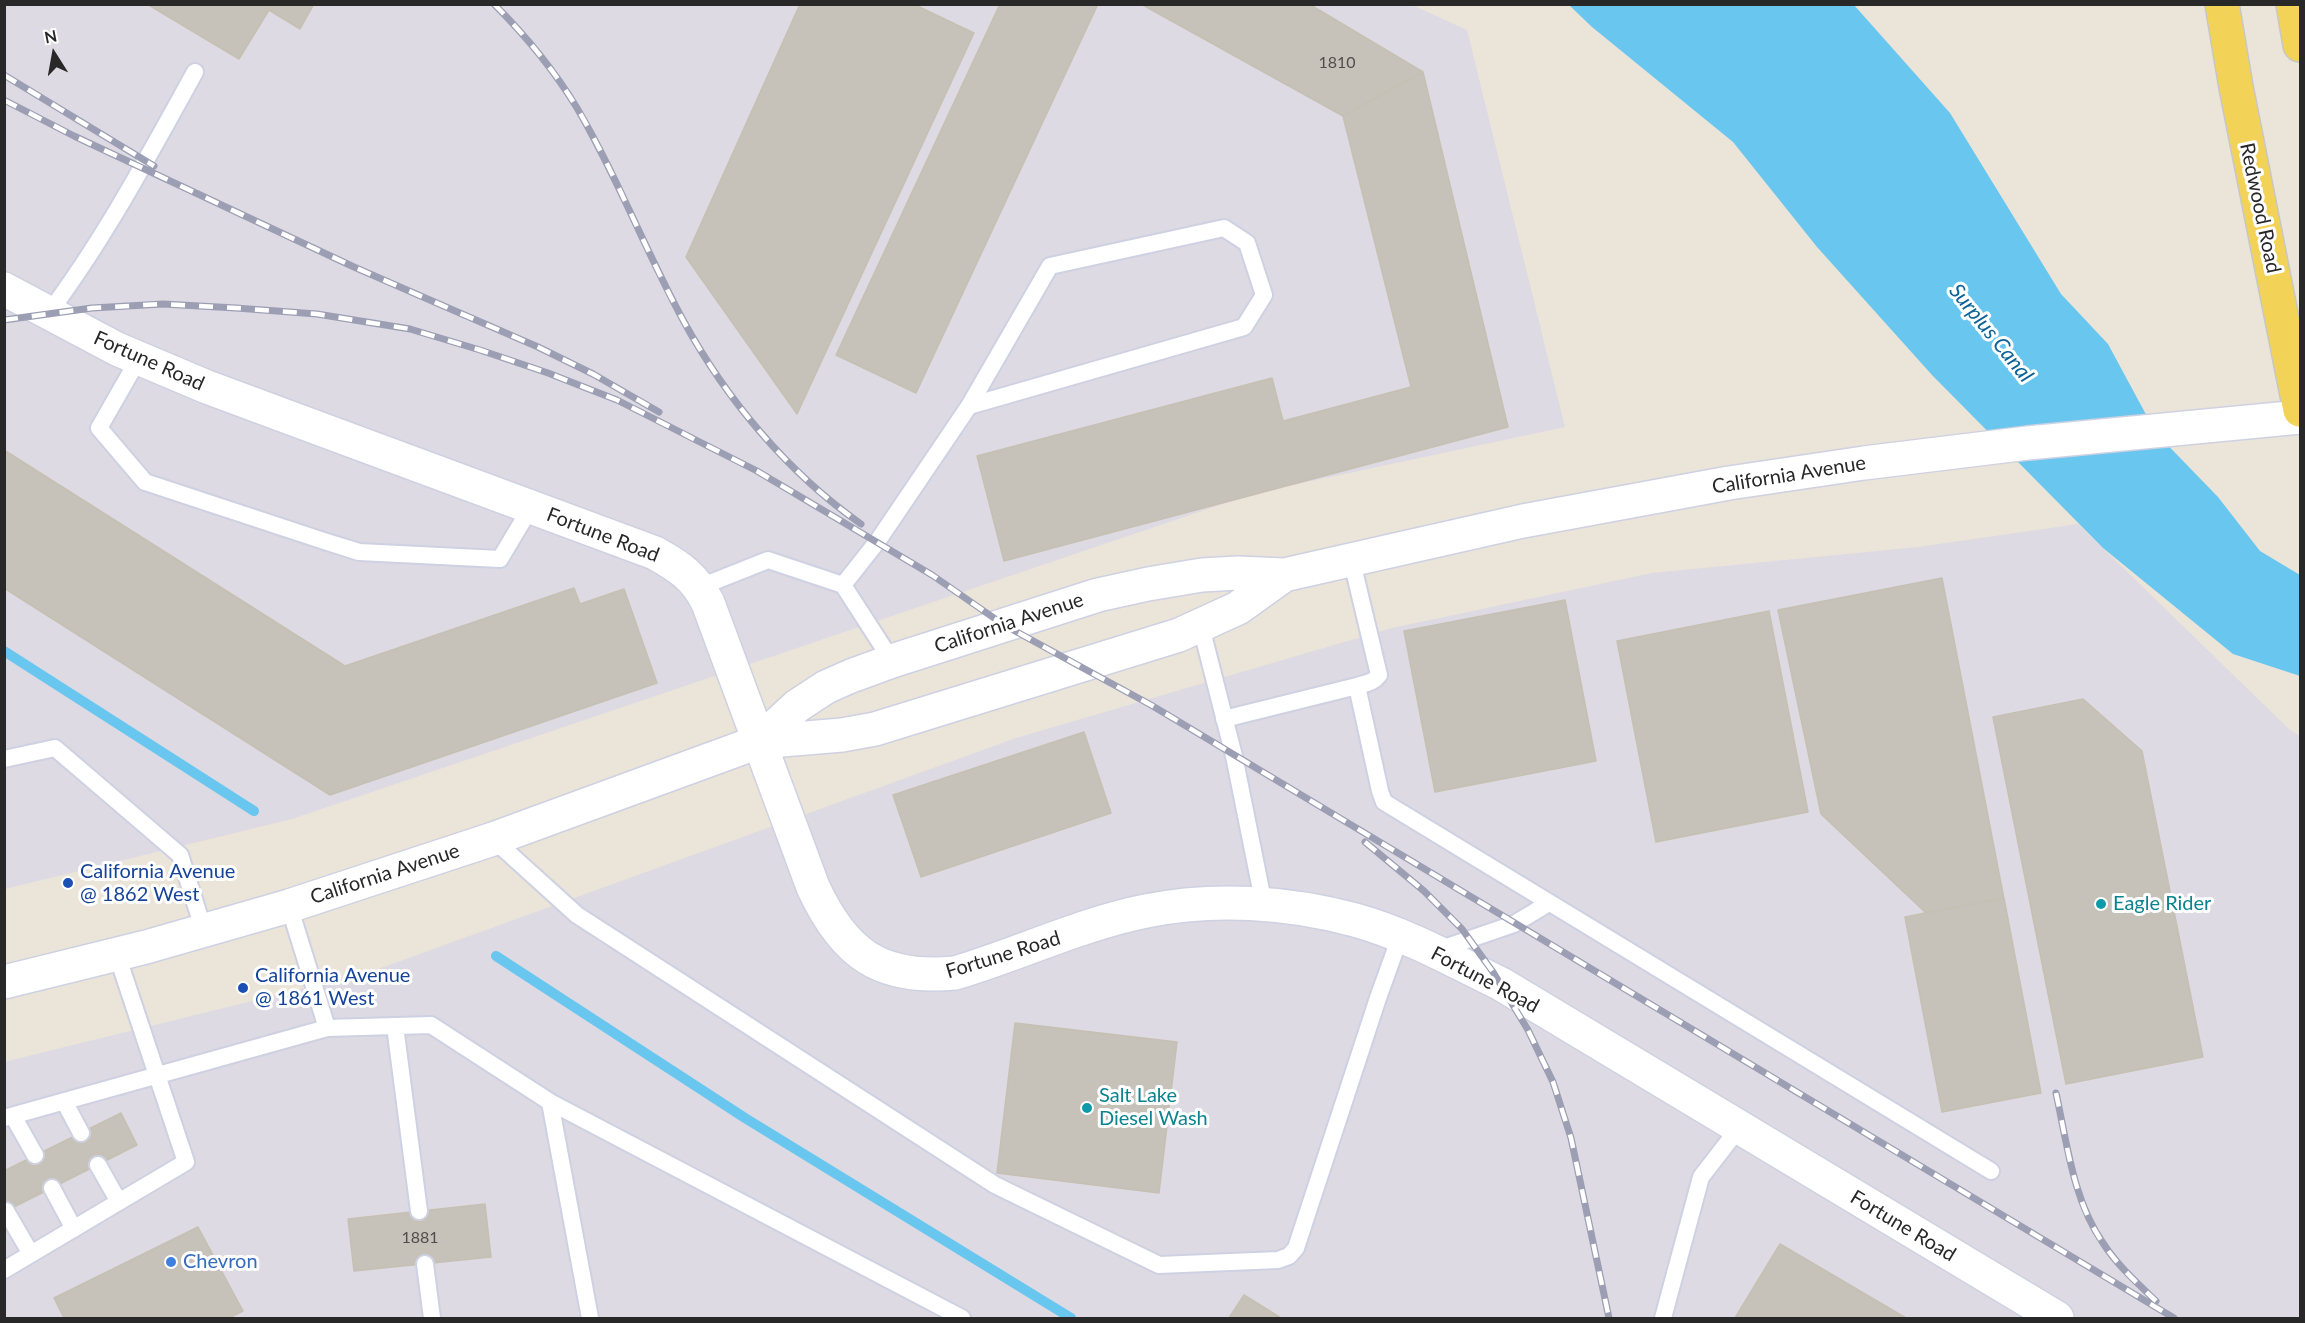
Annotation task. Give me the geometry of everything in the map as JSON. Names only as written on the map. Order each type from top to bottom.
[{"type":"main road","name":"Redwood Road","points":[[2222,4],[2236,87],[2301,410]]},
{"type":"main road","points":[[2293,4],[2301,45]]},
{"type":"main road","name":"Fortune Road","points":[[4,289],[48,314],[139,358],[207,387],[655,553],[689,575],[700,587],[708,603],[799,856],[822,907],[834,927],[871,961],[909,974],[955,973],[1145,911],[1215,903],[1302,909],[1355,920],[1434,951],[1501,984],[2048,1316]]},
{"type":"main road","name":"California Avenue","points":[[758,742],[797,706],[826,687],[892,661],[1098,595],[1138,586],[1202,575],[1238,573],[1284,575],[1352,562],[1407,546],[1555,515],[1730,483],[2028,442],[2301,417]]},
{"type":"main road","name":"California Avenue","points":[[4,982],[117,955],[289,906],[493,839],[758,742],[842,735],[875,729],[1147,646],[1201,627],[1238,608],[1284,575]]},
{"type":"lane","points":[[48,314],[76,277],[110,224],[195,72]]},
{"type":"lane","points":[[843,585],[877,542],[969,406],[1050,266],[1224,228],[1247,243],[1264,295],[1244,327],[969,406]]},
{"type":"lane","points":[[139,358],[99,428],[145,482],[359,552],[500,559],[531,507]]},
{"type":"lane","points":[[700,587],[768,560],[843,585],[892,661]]},
{"type":"lane","points":[[1224,719],[1373,682],[1379,675],[1352,562]]},
{"type":"lane","points":[[1201,627],[1234,756],[1264,905]]},
{"type":"lane","points":[[1357,686],[1384,802],[1991,1171]]},
{"type":"lane","points":[[4,759],[55,748],[171,847],[180,855],[204,931]]},
{"type":"lane","points":[[493,839],[577,915],[995,1185],[1159,1265],[1278,1260],[1289,1256],[1296,1248],[1400,937]]},
{"type":"lane","points":[[1434,951],[1514,924],[1549,903]]},
{"type":"lane","points":[[289,906],[327,1028]]},
{"type":"lane","points":[[4,1270],[186,1162],[117,955]]},
{"type":"lane","points":[[35,1155],[9,1117],[327,1028],[431,1025],[550,1102],[962,1318]]},
{"type":"lane","points":[[395,1026],[419,1211]]},
{"type":"lane","points":[[64,1101],[81,1133]]},
{"type":"lane","points":[[550,1102],[590,1318]]},
{"type":"lane","points":[[1663,1318],[1701,1177],[1738,1128]]},
{"type":"lane","points":[[98,1165],[119,1202]]},
{"type":"lane","points":[[52,1188],[74,1229]]},
{"type":"lane","points":[[6,1211],[31,1254]]},
{"type":"lane","points":[[425,1264],[432,1318]]},
{"type":"shaded area","points":[[4,5],[1412,5],[1467,30],[1565,427],[1255,493],[292,819],[5,889]]},
{"type":"shaded area","points":[[2078,524],[2290,730],[2300,736],[2300,1318],[5,1318],[4,1062],[370,972],[1016,738],[1392,628],[1652,573],[1918,547]]},
{"type":"water","name":"Surplus Canal","points":[[1569,5],[1854,5],[1950,113],[2061,294],[2108,344],[2156,433],[2218,497],[2260,551],[2300,575],[2300,676],[2233,654],[2103,548],[1932,375],[1817,247],[1733,142],[1592,27]]},
{"type":"building","points":[[147,4],[314,4],[300,29],[269,10],[239,59]]},
{"type":"building","points":[[800,4],[913,4],[974,33],[797,414],[686,257]]},
{"type":"building","points":[[1000,4],[1098,4],[916,393],[836,355]]},
{"type":"building","points":[[1141,4],[1309,4],[1423,72],[1343,116]]},
{"type":"building","points":[[1423,72],[1508,427],[1004,561],[977,456],[1272,378],[1283,421],[1411,387],[1343,116]]},
{"type":"building","points":[[4,450],[345,666],[574,588],[580,604],[624,589],[657,683],[330,795],[4,588]]},
{"type":"building","points":[[1942,578],[2004,898],[1926,913],[1821,814],[1778,610]]},
{"type":"building","points":[[1565,600],[1596,761],[1435,792],[1404,631]]},
{"type":"building","points":[[1769,611],[1808,812],[1656,842],[1617,641]]},
{"type":"building","name":"Eagle Rider","points":[[2083,699],[2142,751],[2203,1057],[2066,1084],[1993,717]]},
{"type":"building","points":[[1084,732],[1111,813],[921,877],[893,795]]},
{"type":"building","points":[[2004,898],[2041,1093],[1942,1112],[1905,917]]},
{"type":"building","name":"Salt Lake Diesel Wash","points":[[1015,1023],[1177,1042],[1159,1193],[997,1173]]},
{"type":"building","points":[[121,1113],[137,1145],[4,1212],[4,1171]]},
{"type":"building","points":[[485,1204],[491,1257],[354,1271],[348,1219]]},
{"type":"building","name":"Chevron","points":[[198,1227],[243,1311],[229,1318],[64,1318],[54,1298]]},
{"type":"building","points":[[1780,1244],[1906,1318],[1735,1318]]},
{"type":"building","points":[[1244,1295],[1281,1318],[1229,1318]]},
{"type":"waterway","points":[[4,651],[254,811]]},
{"type":"waterway","points":[[496,956],[745,1118],[1071,1318]]},
{"type":"railway","points":[[494,4],[538,53],[577,108],[683,320],[719,378],[760,432],[783,457],[834,504],[861,524]]},
{"type":"railway","points":[[4,75],[154,166]]},
{"type":"railway","points":[[4,100],[74,136],[354,267],[538,347],[593,374],[659,412]]},
{"type":"railway","points":[[4,320],[92,308],[163,304],[317,314],[410,329],[548,373],[617,400],[757,471],[932,575],[1004,625],[1151,705],[2174,1318]]},
{"type":"railway","points":[[1365,842],[1424,891],[1462,929],[1493,972],[1528,1030],[1553,1082],[1571,1138],[1609,1318]]},
{"type":"railway","points":[[2056,1093],[2072,1171],[2093,1226],[2115,1259],[2156,1301]]},
{"type":"place","name":"California Avenue @ 1862 West","points":[[68,883]]},
{"type":"place","name":"Eagle Rider","points":[[2101,904]]},
{"type":"place","name":"California Avenue @ 1861 West","points":[[243,988]]},
{"type":"place","name":"Salt Lake Diesel Wash","points":[[1087,1108]]},
{"type":"place","name":"Chevron","points":[[171,1262]]}]
